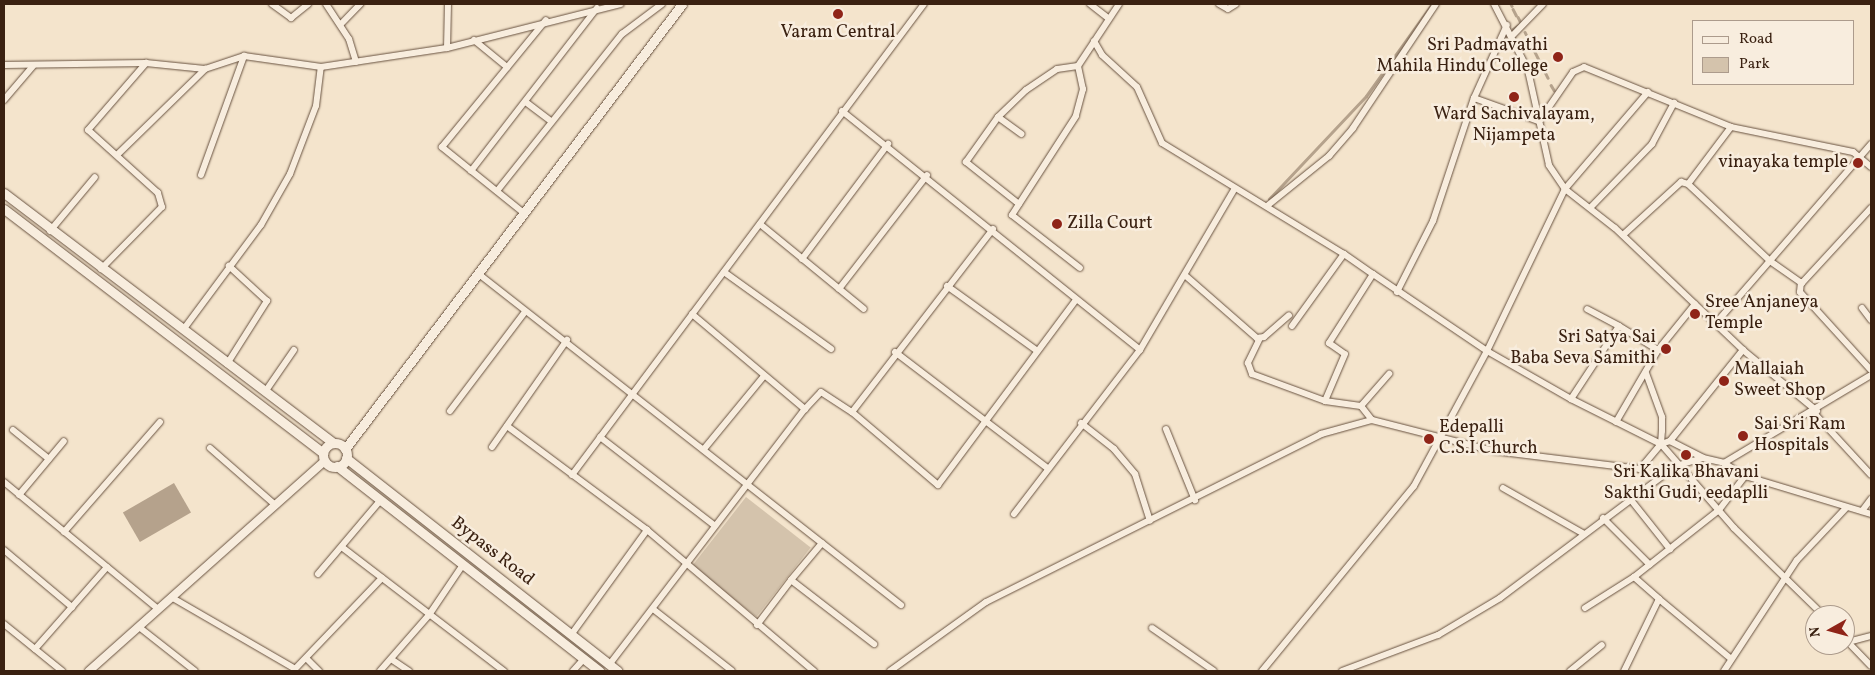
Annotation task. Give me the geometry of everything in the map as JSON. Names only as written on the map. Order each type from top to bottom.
[{"type":"main road","points":[[337,466],[682,4]]},
{"type":"main road","name":"Bypass Road","points":[[4,192],[50,231],[333,443],[618,671]]},
{"type":"main road","name":"Bypass Road","points":[[4,208],[337,466],[379,502],[599,671]]},
{"type":"main road","points":[[324,457],[333,443]]},
{"type":"street","points":[[272,4],[291,18],[308,4]]},
{"type":"street","points":[[326,4],[341,24],[356,62]]},
{"type":"street","points":[[341,24],[360,4]]},
{"type":"street","points":[[447,48],[448,4]]},
{"type":"street","points":[[4,72],[7,65],[146,63],[205,69],[244,56],[322,67],[447,48],[546,20],[621,4]]},
{"type":"street","points":[[497,192],[551,121],[628,27],[662,4]]},
{"type":"street","points":[[572,474],[760,224],[842,110],[924,4]]},
{"type":"street","points":[[1090,4],[1108,18]]},
{"type":"street","points":[[1080,268],[1012,215],[1076,116],[1083,89],[1078,66],[1119,4]]},
{"type":"street","points":[[1219,4],[1228,9],[1236,4]]},
{"type":"street","points":[[1266,206],[1329,156],[1353,128],[1436,4]]},
{"type":"street","points":[[1513,35],[1543,4]]},
{"type":"street","points":[[1497,5],[1513,35],[1535,92],[1539,121],[1550,165],[1565,189],[1591,206],[1743,350],[1815,412],[1871,475]]},
{"type":"street","points":[[471,171],[527,102],[597,8]]},
{"type":"street","points":[[525,214],[442,147],[546,20]]},
{"type":"street","points":[[1397,292],[1433,221],[1474,98],[1507,24]]},
{"type":"street","points":[[474,40],[507,67]]},
{"type":"street","points":[[1094,41],[1102,55],[1138,87],[1162,143],[1234,190],[1266,206],[1344,254],[1397,292],[1487,351],[1571,399],[1661,444],[1676,466],[1814,605]]},
{"type":"street","points":[[201,175],[244,56]]},
{"type":"street","points":[[101,269],[162,207],[163,200],[118,154],[88,130],[146,63]]},
{"type":"street","points":[[4,100],[33,66]]},
{"type":"street","points":[[1019,204],[966,162],[998,117],[1057,69],[1078,66]]},
{"type":"street","points":[[183,330],[261,225],[290,174],[316,106],[322,67]]},
{"type":"street","points":[[1539,121],[1578,68],[1674,102],[1731,127],[1860,157],[1871,167]]},
{"type":"street","points":[[118,154],[205,69]]},
{"type":"street","points":[[1262,671],[1414,486],[1487,351],[1565,189],[1648,92]]},
{"type":"street","points":[[1474,98],[1539,121]]},
{"type":"street","points":[[527,102],[551,121]]},
{"type":"street","points":[[1591,206],[1652,144],[1674,102]]},
{"type":"street","points":[[842,110],[927,175],[1076,300],[1140,350]]},
{"type":"street","points":[[998,117],[1020,134]]},
{"type":"street","points":[[1688,184],[1731,127]]},
{"type":"street","points":[[802,260],[888,144]]},
{"type":"street","points":[[1716,323],[1871,144]]},
{"type":"street","points":[[839,289],[927,175]]},
{"type":"street","points":[[50,231],[95,177]]},
{"type":"street","points":[[1623,235],[1681,182],[1688,184],[1770,261],[1801,282]]},
{"type":"street","points":[[1014,514],[1081,423],[1140,350],[1187,277],[1234,190]]},
{"type":"street","points":[[1801,282],[1809,279],[1871,208]]},
{"type":"street","points":[[760,224],[864,309]]},
{"type":"street","points":[[852,412],[946,286],[993,229]]},
{"type":"street","points":[[1292,326],[1344,254]]},
{"type":"street","points":[[227,364],[267,301],[229,266]]},
{"type":"street","points":[[724,272],[831,349]]},
{"type":"street","points":[[1325,401],[1345,354],[1329,343],[1373,274]]},
{"type":"street","points":[[480,275],[524,312],[567,340],[901,605]]},
{"type":"street","points":[[1187,277],[1260,338]]},
{"type":"street","points":[[1801,282],[1800,292],[1871,370]]},
{"type":"street","points":[[946,286],[1036,350]]},
{"type":"street","points":[[609,665],[805,409],[821,392],[852,412],[938,484],[987,421],[1036,350],[1076,300]]},
{"type":"street","points":[[1616,422],[1658,350],[1695,304]]},
{"type":"street","points":[[1862,308],[1871,320]]},
{"type":"street","points":[[1587,309],[1658,350]]},
{"type":"street","points":[[450,411],[524,312]]},
{"type":"street","points":[[692,314],[805,409]]},
{"type":"street","points":[[1289,315],[1260,338],[1248,363],[1252,374],[1325,401],[1360,406],[1372,420]]},
{"type":"street","points":[[1571,399],[1619,326]]},
{"type":"street","points":[[492,447],[567,340]]},
{"type":"street","points":[[265,392],[294,350]]},
{"type":"street","points":[[890,671],[986,602],[1195,500],[1321,434],[1372,420],[1442,435],[1494,451],[1640,469],[1661,444],[1670,441],[1743,350]]},
{"type":"street","points":[[896,352],[1047,468]]},
{"type":"street","points":[[1646,373],[1662,417],[1661,444]]},
{"type":"street","points":[[1360,406],[1389,374]]},
{"type":"street","points":[[1724,463],[1768,433],[1815,412],[1871,375]]},
{"type":"street","points":[[704,449],[764,376]]},
{"type":"street","points":[[64,532],[160,422]]},
{"type":"street","points":[[1081,423],[1114,449],[1135,474],[1150,521]]},
{"type":"street","points":[[507,426],[647,530],[685,567],[814,671]]},
{"type":"street","points":[[1166,429],[1195,500]]},
{"type":"street","points":[[13,430],[49,458]]},
{"type":"street","points":[[600,437],[716,526]]},
{"type":"street","points":[[19,495],[64,441]]},
{"type":"street","points":[[1670,441],[1703,458],[1724,463],[1745,476],[1871,514]]},
{"type":"street","points":[[210,448],[273,503]]},
{"type":"street","points":[[89,671],[324,457]]},
{"type":"street","points":[[1342,671],[1356,669],[1438,635],[1500,598],[1603,518],[1631,500],[1676,466],[1703,458]]},
{"type":"street","points":[[1585,608],[1634,577],[1719,510],[1745,476]]},
{"type":"street","points":[[4,482],[158,609]]},
{"type":"street","points":[[1503,488],[1584,534]]},
{"type":"street","points":[[1862,512],[1871,499]]},
{"type":"street","points":[[1631,500],[1670,549]]},
{"type":"street","points":[[318,574],[343,548],[379,502]]},
{"type":"street","points":[[1727,670],[1730,658],[1786,575],[1846,508]]},
{"type":"street","points":[[1603,518],[1650,565]]},
{"type":"street","points":[[571,635],[647,530]]},
{"type":"street","points":[[757,625],[822,543]]},
{"type":"street","points":[[343,548],[428,615],[504,671]]},
{"type":"street","points":[[4,550],[72,607]]},
{"type":"street","points":[[380,671],[428,615],[462,566]]},
{"type":"street","points":[[35,650],[107,567]]},
{"type":"street","points":[[1634,577],[1730,658]]},
{"type":"street","points":[[171,597],[289,666],[300,667],[382,578]]},
{"type":"street","points":[[791,580],[874,644]]},
{"type":"street","points":[[1624,671],[1659,599]]},
{"type":"street","points":[[653,608],[732,671]]},
{"type":"street","points":[[4,624],[62,671]]},
{"type":"street","points":[[139,627],[195,671]]},
{"type":"street","points":[[1152,628],[1214,671]]},
{"type":"street","points":[[1855,639],[1871,636]]},
{"type":"street","points":[[1570,671],[1602,645]]},
{"type":"street","points":[[1855,649],[1871,666]]},
{"type":"street","points":[[392,659],[409,671]]},
{"type":"street","points":[[308,660],[319,671]]},
{"type":"street","points":[[573,671],[583,660]]},
{"type":"street","points":[[801,671],[806,665]]},
{"type":"green space","points":[[746,497],[811,547],[756,617],[692,566]]},
{"type":"shaded area","points":[[174,483],[191,512],[140,542],[123,512]]},
{"type":"waterway","points":[[1269,199],[1366,96],[1432,4]]},
{"type":"waterway","points":[[1513,9],[1516,15]]},
{"type":"waterway","points":[[1518,17],[1521,23]]},
{"type":"waterway","points":[[1513,29],[1520,24]]},
{"type":"waterway","points":[[1525,32],[1548,78]]},
{"type":"waterway","points":[[1500,48],[1506,35]]},
{"type":"waterway","points":[[1551,85],[1554,90]]},
{"type":"place","name":"Varam Central","points":[[838,14]]},
{"type":"place","name":"Sri Padmavathi Mahila Hindu College","points":[[1558,57]]},
{"type":"place","name":"Ward Sachivalayam, Nijampeta","points":[[1514,97]]},
{"type":"place","name":"vinayaka temple","points":[[1858,163]]},
{"type":"place","name":"Zilla Court","points":[[1057,224]]},
{"type":"place","name":"Sree Anjaneya Temple","points":[[1695,314]]},
{"type":"place","name":"Sri Satya Sai Baba Seva Samithi","points":[[1666,349]]},
{"type":"place","name":"Mallaiah Sweet Shop","points":[[1724,381]]},
{"type":"place","name":"Sai Sri Ram Hospitals","points":[[1743,436]]},
{"type":"place","name":"Edepalli C.S.I Church","points":[[1429,439]]},
{"type":"place","name":"Sri Kalika Bhavani Sakthi Gudi, eedaplli","points":[[1686,455]]}]
